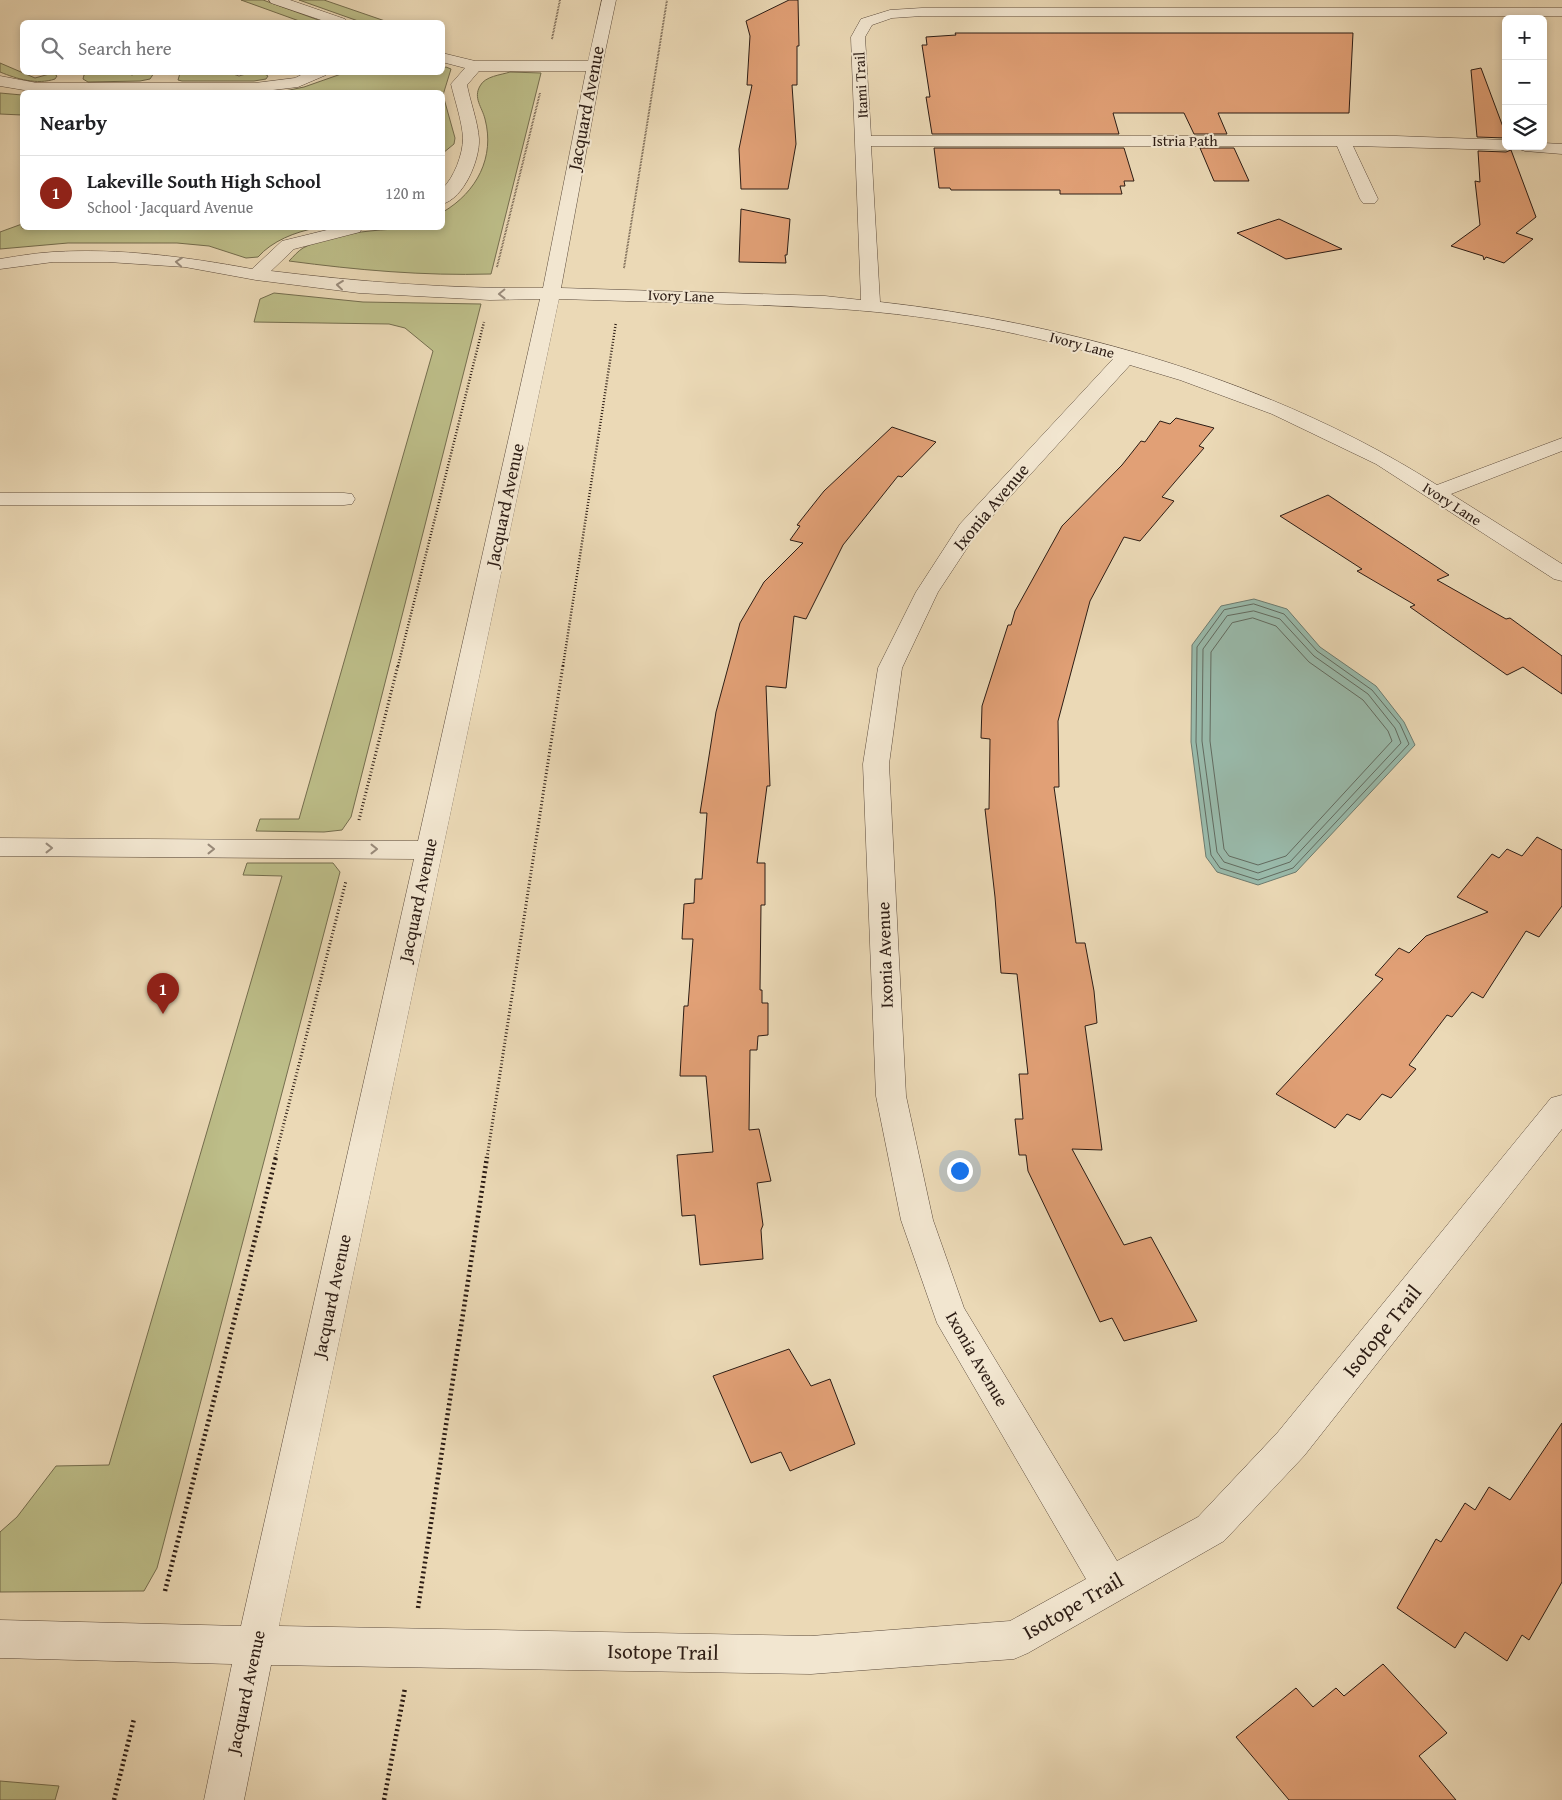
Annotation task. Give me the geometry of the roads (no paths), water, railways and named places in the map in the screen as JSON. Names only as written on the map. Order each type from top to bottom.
[{"type":"street","points":[[276,0],[334,20]]},
{"type":"street","name":"Jacquard Avenue","points":[[224,1800],[256,1644],[551,293],[594,66],[609,0]]},
{"type":"street","name":"Itami Trail","points":[[871,307],[858,36],[866,22],[890,14],[922,12],[1562,12]]},
{"type":"street","points":[[445,58],[475,66],[594,66]]},
{"type":"street","points":[[445,196],[458,183],[465,166],[471,139],[460,84],[475,66]]},
{"type":"street","points":[[0,82],[37,88],[255,88],[298,82],[314,75]]},
{"type":"street","name":"Istria Path","points":[[864,141],[1343,141],[1502,145]]},
{"type":"street","points":[[1343,141],[1369,199]]},
{"type":"street","points":[[1547,148],[1562,149]]},
{"type":"street","points":[[256,275],[288,245],[346,230]]},
{"type":"street","name":"Ivory Lane","points":[[0,264],[53,257],[108,257],[185,262],[256,275],[410,291],[490,294],[551,293],[816,302],[918,312],[997,324],[1083,344],[1126,357],[1187,376],[1278,410],[1383,460],[1562,574]]},
{"type":"street","name":"Ixonia Avenue","points":[[1110,1584],[949,1313],[917,1220],[891,1096],[876,764],[890,668],[927,592],[968,529],[1126,357]]},
{"type":"street","points":[[1436,493],[1562,444]]},
{"type":"street","points":[[0,499],[344,499]]},
{"type":"street","points":[[0,847],[429,850]]},
{"type":"street","name":"Isotope Trail","points":[[0,1639],[811,1655],[1014,1640],[1110,1584],[1211,1529],[1291,1444],[1562,1107]]},
{"type":"water","points":[[1254,599],[1287,609],[1320,647],[1376,686],[1404,722],[1415,745],[1296,872],[1258,885],[1217,872],[1206,857],[1191,742],[1192,645],[1221,606]]},
{"type":"place","name":"Lakeville South High School","points":[[163,1014]]}]
